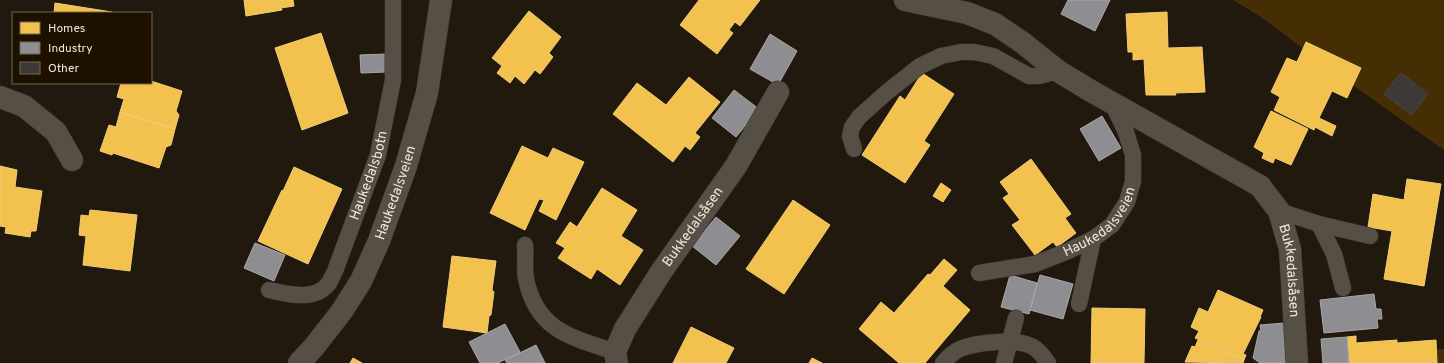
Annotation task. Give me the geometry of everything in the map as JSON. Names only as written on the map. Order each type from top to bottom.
[{"type":"street","name":"Haukedalsveien","points":[[299,363],[314,347],[342,311],[361,281],[379,241],[406,166],[427,93],[441,0]]},
{"type":"street","points":[[905,0],[967,13],[995,24],[1024,43],[1058,71],[1112,103]]},
{"type":"street","name":"Bukkedalsåsen","points":[[616,357],[625,329],[657,278],[736,166],[778,92]]},
{"type":"street","points":[[0,97],[24,106],[56,132],[72,160]]},
{"type":"street","name":"Bukkedalsåsen","points":[[1112,103],[1260,186],[1279,210],[1290,249],[1297,363]]},
{"type":"lane","name":"Haukedalsbotn","points":[[269,290],[300,296],[311,294],[321,290],[328,283],[335,271],[378,155],[392,80],[393,0]]},
{"type":"lane","points":[[854,150],[850,136],[852,127],[859,117],[887,92],[920,66],[941,56],[961,52],[974,52],[993,56],[1029,76],[1043,75],[1058,71]]},
{"type":"lane","name":"Haukedalsveien","points":[[979,273],[1035,264],[1093,240],[1112,225],[1126,202],[1133,181],[1133,155],[1126,132],[1112,103]]},
{"type":"lane","points":[[1279,210],[1319,224],[1370,236]]},
{"type":"lane","points":[[1319,224],[1334,254],[1343,288]]},
{"type":"lane","points":[[1079,304],[1093,240]]},
{"type":"lane","points":[[525,245],[526,278],[540,313],[551,325],[570,336],[616,357]]},
{"type":"lane","points":[[1004,363],[1016,318]]},
{"type":"lane","points":[[943,363],[948,357],[960,349],[982,343],[1010,342],[1032,346],[1041,353],[1048,363]]},
{"type":"shaded area","points":[[1233,0],[1444,0],[1444,150],[1329,68],[1261,17]]},
{"type":"shaded area","points":[[1406,349],[1444,349],[1444,363],[1413,363]]},
{"type":"building: Homes","points":[[244,0],[293,0],[294,6],[281,8],[282,10],[246,16]]},
{"type":"building: Homes","points":[[699,0],[760,0],[740,26],[735,22],[729,30],[733,33],[717,54],[680,25]]},
{"type":"building: Homes","points":[[55,3],[112,12],[54,12]]},
{"type":"building: Homes","points":[[529,11],[561,37],[549,53],[553,57],[540,74],[535,70],[524,84],[515,76],[510,83],[497,73],[502,66],[492,58]]},
{"type":"building: Homes","points":[[1167,12],[1168,48],[1202,47],[1205,92],[1175,93],[1176,95],[1146,95],[1144,59],[1133,60],[1133,52],[1128,52],[1126,14]]},
{"type":"building: Homes","points":[[321,33],[348,113],[302,130],[275,48]]},
{"type":"building: Homes","points":[[1306,42],[1361,68],[1347,98],[1332,91],[1319,118],[1336,126],[1332,136],[1315,127],[1314,130],[1274,110],[1280,97],[1271,92],[1287,58],[1297,62]]},
{"type":"building: Homes","points":[[922,73],[954,94],[924,141],[930,145],[905,183],[862,155],[900,96],[905,100]]},
{"type":"building: Homes","points":[[689,77],[720,102],[695,133],[700,137],[690,150],[685,146],[673,162],[613,114],[637,83],[666,105]]},
{"type":"building: Homes","points":[[152,81],[182,91],[176,111],[179,115],[175,129],[120,112],[124,99],[117,97],[121,84],[152,84]]},
{"type":"building: Homes","points":[[1271,111],[1308,129],[1291,165],[1275,158],[1273,163],[1262,158],[1264,153],[1254,147]]},
{"type":"building: Homes","points":[[120,112],[175,129],[171,145],[166,147],[159,168],[113,153],[112,155],[100,151],[109,125],[116,127]]},
{"type":"building: Homes","points":[[522,146],[548,158],[553,148],[584,162],[556,220],[539,211],[544,200],[539,199],[525,230],[490,213]]},
{"type":"building: Homes","points":[[1031,159],[1071,214],[1065,218],[1076,233],[1057,247],[1053,242],[1035,255],[1012,225],[1020,220],[1003,198],[1009,194],[1000,182]]},
{"type":"building: Homes","points":[[0,166],[17,170],[15,187],[42,191],[36,231],[31,231],[30,237],[5,233],[6,227],[0,226]]},
{"type":"building: Homes","points":[[294,167],[342,189],[308,264],[258,241]]},
{"type":"building: Homes","points":[[1407,179],[1441,184],[1424,286],[1384,279],[1392,231],[1368,227],[1373,194],[1404,200]]},
{"type":"building: Homes","points":[[941,183],[951,190],[943,202],[933,196]]},
{"type":"building: Homes","points":[[602,188],[637,210],[621,236],[643,250],[620,285],[597,269],[591,279],[558,258],[565,248],[556,243],[570,222],[577,227]]},
{"type":"building: Homes","points":[[793,200],[830,225],[784,294],[746,269]]},
{"type":"building: Homes","points":[[90,210],[137,215],[130,271],[83,265],[86,236],[79,235],[81,215],[89,216]]},
{"type":"building: Homes","points":[[452,256],[496,261],[492,290],[494,292],[487,333],[443,327]]},
{"type":"building: Homes","points":[[944,259],[957,270],[943,286],[970,310],[925,363],[899,363],[859,329],[881,302],[894,313],[928,274],[930,275]]},
{"type":"building: Homes","points":[[1218,290],[1263,310],[1243,354],[1246,355],[1244,360],[1195,338],[1199,331],[1191,327],[1199,308],[1208,312]]},
{"type":"building: Homes","points":[[1092,308],[1145,309],[1144,363],[1091,363]]},
{"type":"building: Homes","points":[[691,327],[734,348],[726,363],[673,363]]},
{"type":"building: Homes","points":[[1356,336],[1356,343],[1397,340],[1397,343],[1436,340],[1437,363],[1349,363],[1347,337]]},
{"type":"building: Homes","points":[[1198,340],[1244,360],[1243,363],[1185,362],[1192,346],[1195,347]]},
{"type":"building: Homes","points":[[353,358],[362,363],[350,363]]},
{"type":"building: Homes","points":[[812,358],[822,363],[809,363]]},
{"type":"building: Industry","points":[[1068,0],[1110,0],[1095,31],[1061,14]]},
{"type":"building: Industry","points":[[770,34],[797,51],[778,85],[750,69]]},
{"type":"building: Industry","points":[[386,54],[386,72],[361,73],[360,55]]},
{"type":"building: Industry","points":[[734,90],[759,109],[736,137],[712,118]]},
{"type":"building: Industry","points":[[1102,116],[1121,148],[1099,161],[1080,129]]},
{"type":"building: Industry","points":[[716,217],[740,236],[716,265],[692,246]]},
{"type":"building: Industry","points":[[255,243],[285,255],[274,281],[244,268]]},
{"type":"building: Industry","points":[[1010,275],[1037,283],[1029,314],[1001,307]]},
{"type":"building: Industry","points":[[1040,275],[1073,284],[1063,319],[1030,310]]},
{"type":"building: Industry","points":[[1374,294],[1376,309],[1381,309],[1382,319],[1377,319],[1378,328],[1324,333],[1320,300]]},
{"type":"building: Industry","points":[[1284,323],[1286,363],[1260,363],[1253,358],[1259,331],[1261,330],[1260,325]]},
{"type":"building: Industry","points":[[505,324],[520,352],[498,363],[480,363],[469,342]]},
{"type":"building: Industry","points":[[1347,337],[1349,363],[1323,363],[1321,339]]},
{"type":"building: Industry","points":[[536,345],[545,363],[507,363],[505,360]]},
{"type":"building: Other","points":[[1401,73],[1428,94],[1412,115],[1384,94]]}]
